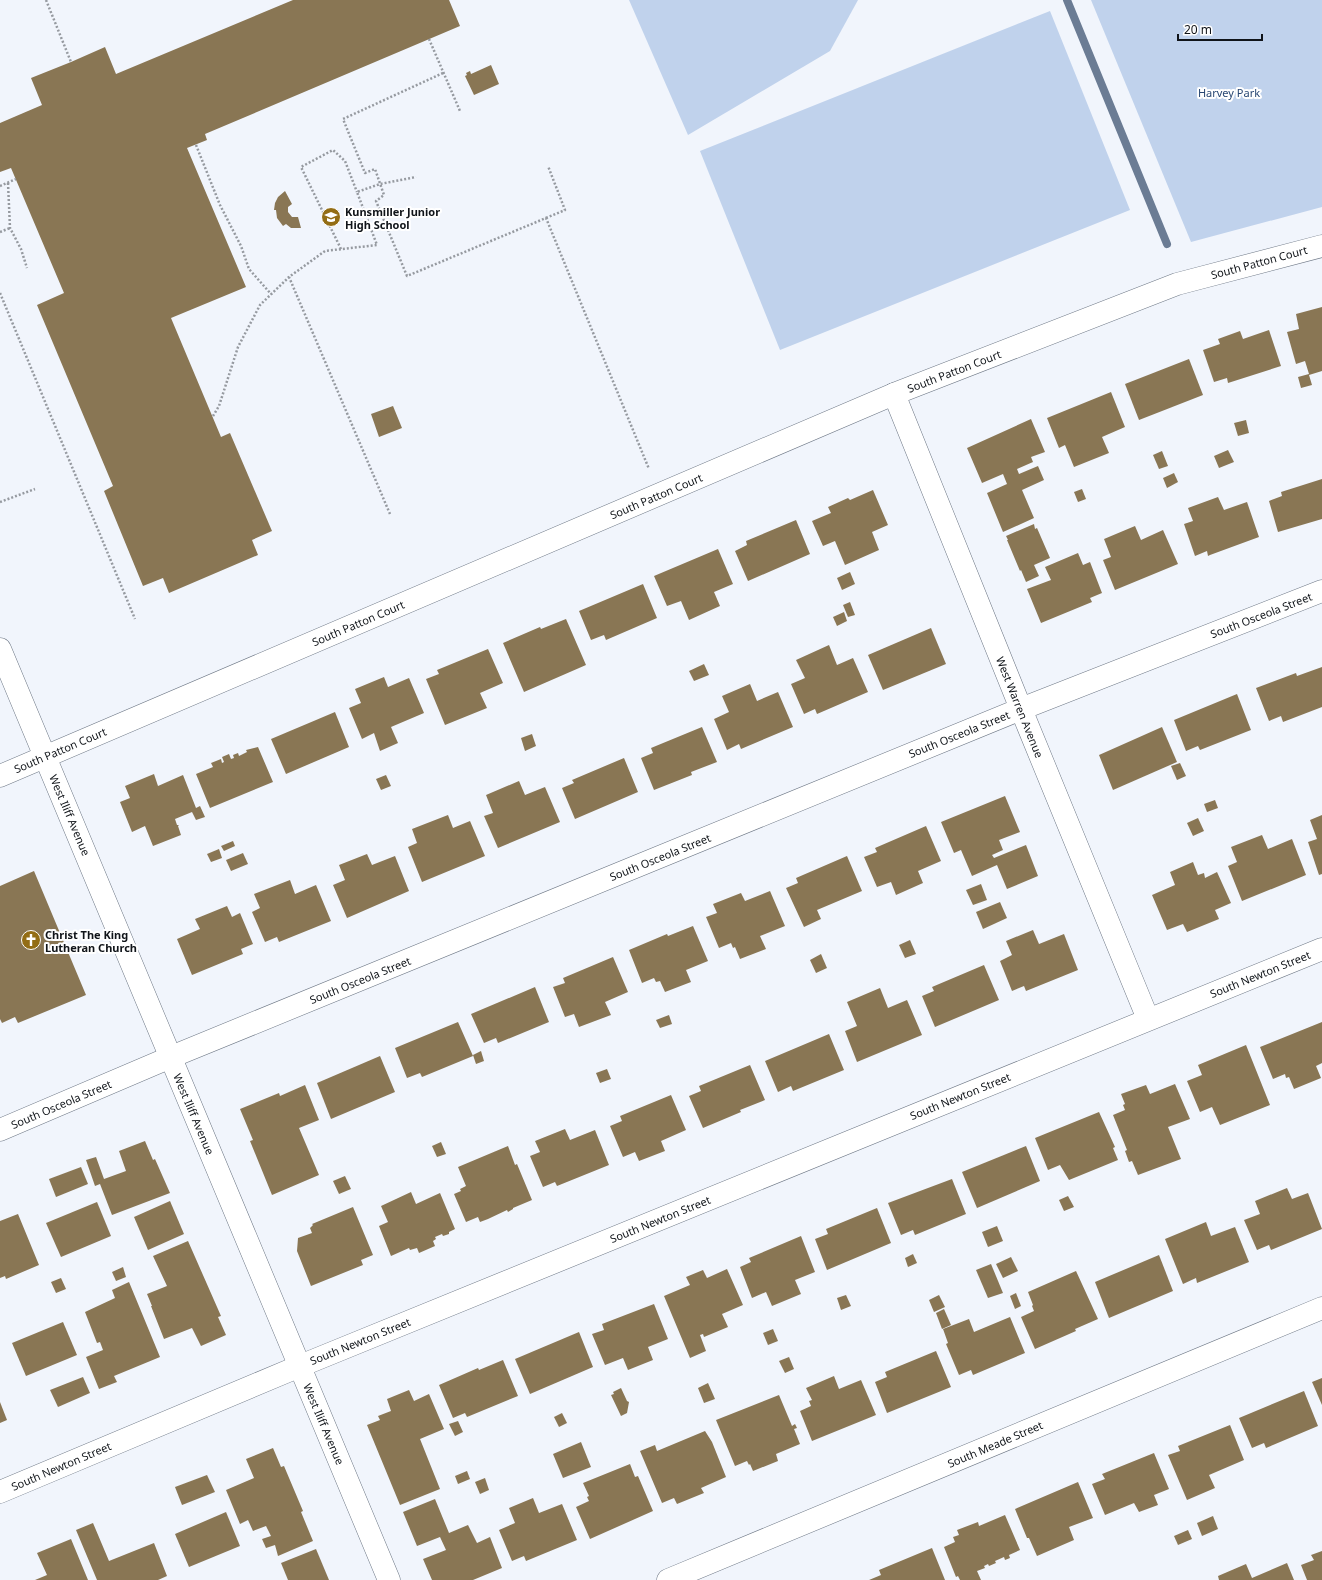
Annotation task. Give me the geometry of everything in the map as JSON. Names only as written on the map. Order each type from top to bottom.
[{"type":"street","name":"South Patton Court","points":[[0,776],[894,394],[1177,284],[1322,246]]},
{"type":"street","name":"West Warren Avenue","points":[[894,394],[1148,1019]]},
{"type":"street","name":"South Osceola Street","points":[[0,1130],[171,1057],[1021,709],[1322,591]]},
{"type":"street","name":"West Iliff Avenue","points":[[0,649],[389,1580]]},
{"type":"street","name":"South Newton Street","points":[[0,1492],[300,1366],[1322,949]]},
{"type":"street","name":"South Meade Street","points":[[668,1580],[1322,1308]]},
{"type":"path","points":[[46,0],[71,62]]},
{"type":"path","points":[[428,39],[460,111]]},
{"type":"path","points":[[443,73],[343,119],[365,173],[375,169],[384,195],[376,201],[407,276],[565,210],[548,166]]},
{"type":"path","points":[[196,145],[220,205],[241,246],[249,269],[271,294]]},
{"type":"path","points":[[212,416],[219,406],[238,346],[260,305],[289,277],[325,251],[377,245],[345,161],[333,150],[301,167],[341,249]]},
{"type":"path","points":[[357,192],[380,184],[416,177]]},
{"type":"path","points":[[0,186],[16,179]]},
{"type":"path","points":[[8,183],[10,228],[21,249],[27,268]]},
{"type":"path","points":[[546,218],[649,469]]},
{"type":"path","points":[[0,232],[10,228]]},
{"type":"path","points":[[289,277],[390,514]]},
{"type":"path","points":[[0,293],[135,619]]},
{"type":"path","points":[[0,502],[35,489]]},
{"type":"green space","points":[[629,0],[858,0],[830,51],[688,135]]},
{"type":"green space","name":"Harvey Park","points":[[1091,0],[1322,0],[1322,207],[1191,242]]},
{"type":"green space","points":[[1050,11],[1130,210],[780,350],[700,151]]},
{"type":"building","points":[[293,0],[449,0],[460,26],[205,134],[207,140],[187,148],[246,287],[171,318],[221,437],[230,433],[272,531],[252,540],[258,555],[169,593],[163,578],[143,586],[104,491],[113,486],[37,305],[64,293],[11,168],[0,172],[0,123],[42,105],[31,78],[105,47],[116,74]]},
{"type":"building","points":[[491,65],[499,84],[474,95],[465,76],[467,75],[466,73],[470,71],[471,74]]},
{"type":"building","points":[[285,191],[292,204],[288,207],[288,212],[292,217],[298,217],[301,228],[291,228],[286,224],[283,226],[277,218],[276,210],[274,210],[275,203],[278,197]]},
{"type":"building","points":[[1322,307],[1322,371],[1309,375],[1312,385],[1301,388],[1298,377],[1309,374],[1305,361],[1296,364],[1287,332],[1299,329],[1296,314]]},
{"type":"building","points":[[1269,330],[1281,366],[1228,383],[1227,378],[1214,382],[1203,350],[1220,344],[1218,339],[1240,331],[1243,339]]},
{"type":"building","points":[[1189,359],[1203,395],[1139,420],[1125,384]]},
{"type":"building","points":[[1111,392],[1125,427],[1102,437],[1109,453],[1074,467],[1065,445],[1059,448],[1047,418]]},
{"type":"building","points":[[393,406],[402,428],[379,437],[371,414]]},
{"type":"building","points":[[1031,419],[1045,452],[1031,457],[1033,462],[1017,469],[1019,474],[1038,466],[1044,480],[1022,490],[1034,518],[1003,532],[987,493],[1007,484],[1003,474],[982,483],[967,448]]},
{"type":"building","points":[[1246,420],[1249,433],[1238,436],[1234,423]]},
{"type":"building","points":[[1228,450],[1234,462],[1219,468],[1214,456]]},
{"type":"building","points":[[1162,451],[1168,466],[1159,469],[1153,455]]},
{"type":"building","points":[[1174,473],[1178,482],[1167,488],[1163,478]]},
{"type":"building","points":[[1322,479],[1322,519],[1278,532],[1269,501],[1282,496],[1281,492]]},
{"type":"building","points":[[1082,489],[1086,499],[1078,502],[1074,492]]},
{"type":"building","points":[[873,490],[888,525],[872,532],[879,550],[845,565],[835,541],[823,546],[812,521],[831,513],[828,507],[848,498],[850,500]]},
{"type":"building","points":[[1218,497],[1224,510],[1247,502],[1259,537],[1208,556],[1207,551],[1195,556],[1184,524],[1193,521],[1188,508]]},
{"type":"building","points":[[796,520],[810,554],[748,581],[735,551],[747,545],[746,541]]},
{"type":"building","points":[[1034,524],[1035,529],[1037,528],[1050,558],[1034,565],[1039,576],[1026,582],[1006,536]]},
{"type":"building","points":[[1135,526],[1141,540],[1163,530],[1178,564],[1115,590],[1103,560],[1111,557],[1104,539]]},
{"type":"building","points":[[718,549],[733,584],[714,592],[720,606],[689,620],[681,601],[667,606],[654,576]]},
{"type":"building","points":[[1078,553],[1083,565],[1090,562],[1102,593],[1090,598],[1092,602],[1041,623],[1027,589],[1051,580],[1045,567]]},
{"type":"building","points":[[850,572],[855,584],[842,590],[837,578]]},
{"type":"building","points":[[643,584],[657,618],[606,640],[604,635],[591,640],[579,611]]},
{"type":"building","points":[[850,602],[855,615],[848,617],[843,605]]},
{"type":"building","points":[[844,612],[847,621],[837,626],[833,617]]},
{"type":"building","points":[[566,619],[586,665],[524,692],[503,643],[540,627],[541,629]]},
{"type":"building","points":[[931,628],[946,664],[883,690],[868,655]]},
{"type":"building","points":[[829,645],[837,665],[853,658],[868,692],[817,714],[815,709],[804,714],[791,684],[805,678],[796,660]]},
{"type":"building","points":[[488,649],[503,683],[480,693],[487,708],[445,725],[426,679],[439,674],[437,670]]},
{"type":"building","points":[[704,664],[709,675],[694,681],[689,671]]},
{"type":"building","points":[[1322,667],[1322,707],[1283,722],[1281,716],[1269,721],[1256,688],[1296,673],[1297,676]]},
{"type":"building","points":[[384,677],[388,687],[409,678],[424,713],[391,727],[398,743],[380,751],[374,733],[362,739],[349,708],[361,703],[355,689]]},
{"type":"building","points":[[750,684],[757,701],[778,692],[793,727],[741,749],[739,744],[727,750],[714,719],[729,712],[722,696]]},
{"type":"building","points":[[1237,694],[1251,730],[1200,750],[1198,746],[1186,751],[1174,720]]},
{"type":"building","points":[[335,712],[349,747],[286,774],[271,739]]},
{"type":"building","points":[[702,727],[717,762],[691,772],[692,775],[654,790],[641,758],[653,753],[651,748]]},
{"type":"building","points":[[1162,727],[1177,762],[1113,790],[1099,755]]},
{"type":"building","points":[[532,734],[536,746],[525,751],[521,738]]},
{"type":"building","points":[[258,747],[273,782],[210,808],[196,774],[213,767],[211,763],[221,759],[222,763],[224,762],[222,757],[229,754],[231,759],[234,758],[233,755],[238,753],[239,756],[247,752],[246,750]]},
{"type":"building","points":[[624,758],[638,792],[575,819],[562,788],[574,783],[572,780]]},
{"type":"building","points":[[1180,763],[1186,776],[1177,780],[1171,766]]},
{"type":"building","points":[[154,774],[158,786],[183,775],[196,808],[200,806],[205,817],[196,820],[192,812],[175,819],[177,825],[179,826],[181,835],[153,846],[145,826],[132,832],[120,802],[130,798],[125,786]]},
{"type":"building","points":[[386,775],[391,786],[381,790],[376,779]]},
{"type":"building","points":[[519,781],[525,795],[545,787],[560,822],[498,848],[484,816],[493,813],[486,795]]},
{"type":"building","points":[[1005,796],[1020,832],[999,840],[1003,850],[992,855],[994,858],[1026,845],[1038,876],[1007,889],[997,865],[972,876],[961,850],[954,853],[941,822]]},
{"type":"building","points":[[1215,800],[1218,808],[1207,812],[1204,804]]},
{"type":"building","points":[[448,815],[453,828],[470,821],[485,856],[422,882],[408,847],[417,843],[412,829]]},
{"type":"building","points":[[1322,815],[1322,874],[1319,875],[1308,842],[1317,839],[1310,820]]},
{"type":"building","points":[[1198,818],[1204,831],[1193,836],[1187,823]]},
{"type":"building","points":[[926,826],[941,861],[918,871],[923,883],[896,895],[891,882],[877,887],[864,857],[877,852],[875,848]]},
{"type":"building","points":[[1262,835],[1268,849],[1292,839],[1306,875],[1242,901],[1228,866],[1237,862],[1231,847]]},
{"type":"building","points":[[233,841],[235,846],[224,851],[221,846]]},
{"type":"building","points":[[219,849],[222,858],[211,862],[207,854]]},
{"type":"building","points":[[243,853],[248,864],[231,871],[226,860]]},
{"type":"building","points":[[367,854],[372,865],[395,856],[409,891],[347,918],[333,885],[345,880],[339,865]]},
{"type":"building","points":[[847,856],[862,891],[817,910],[821,919],[804,927],[786,888],[798,883],[796,878]]},
{"type":"building","points":[[1193,862],[1198,875],[1204,873],[1205,878],[1217,872],[1231,903],[1215,910],[1219,919],[1187,932],[1183,924],[1167,930],[1152,895],[1175,885],[1170,872]]},
{"type":"building","name":"Christ The King Lutheran Church","points":[[34,871],[86,995],[18,1023],[15,1017],[2,1023],[0,1019],[0,886]]},
{"type":"building","points":[[290,880],[295,894],[316,885],[331,921],[279,942],[277,937],[265,942],[252,912],[260,908],[254,894]]},
{"type":"building","points":[[981,884],[987,900],[973,905],[966,890]]},
{"type":"building","points":[[770,891],[785,926],[760,936],[766,949],[740,959],[735,947],[733,948],[731,943],[719,948],[706,917],[717,913],[713,904],[741,893],[745,901]]},
{"type":"building","points":[[1000,902],[1007,918],[983,929],[976,912]]},
{"type":"building","points":[[227,906],[232,917],[240,913],[253,944],[241,949],[243,954],[192,975],[177,939],[200,929],[195,919]]},
{"type":"building","points":[[693,926],[708,961],[686,970],[691,982],[665,992],[660,981],[656,982],[654,978],[642,983],[629,950],[667,934],[668,936]]},
{"type":"building","points":[[1033,930],[1039,944],[1064,934],[1078,970],[1026,991],[1024,986],[1012,991],[1000,961],[1012,955],[1006,941]]},
{"type":"building","points":[[910,940],[916,954],[905,958],[899,945]]},
{"type":"building","points":[[821,954],[827,968],[816,973],[810,960]]},
{"type":"building","points":[[613,957],[628,992],[605,1002],[611,1015],[579,1027],[574,1014],[565,1017],[553,987],[565,983],[563,978]]},
{"type":"building","points":[[984,965],[999,1000],[935,1027],[922,996],[934,991],[932,987]]},
{"type":"building","points":[[535,987],[549,1022],[498,1043],[496,1038],[484,1043],[471,1014]]},
{"type":"building","points":[[880,988],[888,1008],[907,1000],[922,1035],[857,1062],[845,1031],[857,1026],[847,1002]]},
{"type":"building","points":[[669,1015],[672,1024],[660,1028],[656,1020]]},
{"type":"building","points":[[458,1022],[473,1056],[422,1077],[420,1073],[407,1078],[395,1048]]},
{"type":"building","points":[[1322,1022],[1322,1063],[1316,1066],[1321,1078],[1294,1089],[1289,1077],[1286,1078],[1285,1074],[1273,1079],[1260,1047]]},
{"type":"building","points":[[829,1034],[844,1070],[793,1091],[791,1086],[778,1092],[765,1061]]},
{"type":"building","points":[[1246,1045],[1270,1105],[1220,1125],[1212,1107],[1200,1112],[1187,1081],[1202,1075],[1198,1065]]},
{"type":"building","points":[[481,1051],[484,1061],[476,1064],[473,1055]]},
{"type":"building","points":[[380,1056],[395,1092],[331,1119],[317,1083]]},
{"type":"building","points":[[750,1065],[765,1100],[703,1128],[689,1096],[701,1091],[699,1086]]},
{"type":"building","points":[[607,1069],[611,1079],[600,1083],[596,1073]]},
{"type":"building","points":[[1175,1084],[1190,1119],[1168,1127],[1181,1159],[1138,1175],[1132,1161],[1129,1162],[1125,1151],[1127,1150],[1113,1115],[1125,1110],[1123,1105],[1125,1104],[1121,1094],[1146,1085],[1150,1094]]},
{"type":"building","points":[[305,1085],[319,1120],[299,1128],[319,1175],[272,1195],[250,1141],[253,1140],[240,1109],[279,1093],[280,1096]]},
{"type":"building","points":[[671,1095],[686,1130],[661,1141],[665,1151],[639,1161],[635,1152],[623,1157],[610,1126],[622,1121],[620,1116]]},
{"type":"building","points":[[1099,1112],[1115,1147],[1113,1148],[1118,1160],[1069,1180],[1060,1165],[1048,1170],[1035,1138]]},
{"type":"building","points":[[565,1129],[570,1140],[595,1130],[609,1165],[557,1186],[555,1182],[543,1187],[530,1156],[540,1152],[535,1141]]},
{"type":"building","points":[[145,1141],[153,1160],[155,1159],[170,1193],[112,1215],[100,1184],[95,1186],[86,1160],[96,1157],[104,1179],[126,1171],[119,1151]]},
{"type":"building","points":[[441,1142],[446,1154],[437,1157],[432,1146]]},
{"type":"building","points":[[508,1146],[515,1165],[517,1164],[532,1200],[513,1208],[508,1212],[507,1210],[480,1222],[478,1217],[466,1222],[454,1194],[461,1191],[460,1189],[466,1186],[458,1167]]},
{"type":"building","points":[[1026,1146],[1040,1181],[977,1208],[962,1172]]},
{"type":"building","points":[[81,1167],[88,1184],[56,1197],[49,1179]]},
{"type":"building","points":[[345,1176],[351,1189],[339,1194],[333,1181]]},
{"type":"building","points":[[952,1179],[966,1214],[915,1235],[913,1230],[901,1235],[888,1203]]},
{"type":"building","points":[[1287,1188],[1292,1199],[1308,1193],[1322,1229],[1271,1250],[1269,1245],[1257,1250],[1244,1220],[1260,1214],[1255,1201]]},
{"type":"building","points":[[411,1192],[416,1204],[440,1193],[455,1229],[449,1232],[449,1234],[443,1236],[442,1234],[435,1237],[436,1239],[433,1241],[435,1246],[419,1253],[417,1248],[410,1250],[409,1248],[391,1256],[379,1226],[388,1222],[381,1206]]},
{"type":"building","points":[[1068,1196],[1074,1207],[1064,1211],[1059,1200]]},
{"type":"building","points":[[170,1201],[184,1234],[148,1250],[134,1217]]},
{"type":"building","points":[[97,1202],[111,1236],[61,1257],[46,1223]]},
{"type":"building","points":[[353,1207],[373,1255],[361,1260],[363,1265],[311,1286],[297,1251],[298,1238],[312,1233],[310,1228],[313,1225],[312,1224]]},
{"type":"building","points":[[877,1208],[891,1243],[827,1270],[815,1239],[828,1234],[826,1229]]},
{"type":"building","points":[[18,1214],[39,1265],[6,1279],[5,1276],[0,1278],[0,1221]]},
{"type":"building","points":[[1206,1222],[1211,1236],[1235,1227],[1249,1262],[1197,1283],[1196,1278],[1183,1284],[1165,1239]]},
{"type":"building","points":[[997,1226],[1003,1241],[988,1247],[982,1232]]},
{"type":"building","points":[[801,1236],[815,1272],[795,1280],[801,1294],[772,1306],[766,1292],[752,1298],[740,1267],[751,1262],[749,1258]]},
{"type":"building","points":[[188,1241],[221,1316],[218,1317],[226,1335],[201,1346],[192,1328],[164,1339],[147,1294],[167,1286],[153,1256]]},
{"type":"building","points":[[913,1254],[917,1263],[908,1267],[905,1258]]},
{"type":"building","points":[[1159,1255],[1173,1291],[1109,1318],[1095,1282]]},
{"type":"building","points":[[1011,1257],[1018,1271],[1003,1278],[996,1264]]},
{"type":"building","points":[[991,1264],[1003,1293],[988,1298],[976,1270]]},
{"type":"building","points":[[123,1267],[126,1277],[116,1281],[112,1272]]},
{"type":"building","points":[[727,1269],[743,1305],[722,1314],[728,1327],[704,1337],[703,1334],[700,1335],[706,1351],[690,1358],[664,1296],[690,1285],[686,1277],[703,1270],[707,1278]]},
{"type":"building","points":[[1076,1271],[1098,1319],[1075,1329],[1076,1331],[1035,1349],[1021,1317],[1034,1311],[1028,1292]]},
{"type":"building","points":[[61,1278],[66,1289],[56,1293],[51,1282]]},
{"type":"building","points":[[129,1282],[160,1357],[114,1376],[117,1382],[99,1389],[86,1357],[103,1350],[100,1342],[97,1343],[85,1312],[115,1298],[112,1290]]},
{"type":"building","points":[[1016,1293],[1021,1306],[1015,1309],[1010,1296]]},
{"type":"building","points":[[846,1295],[851,1306],[841,1310],[837,1298]]},
{"type":"building","points":[[939,1295],[945,1307],[934,1312],[929,1300]]},
{"type":"building","points":[[654,1304],[668,1339],[648,1347],[653,1360],[628,1370],[623,1358],[605,1365],[592,1334],[604,1330],[602,1324]]},
{"type":"building","points":[[944,1309],[951,1325],[942,1329],[936,1313]]},
{"type":"building","points":[[1010,1317],[1025,1353],[973,1375],[971,1370],[959,1375],[946,1344],[948,1343],[943,1329],[969,1319],[974,1332]]},
{"type":"building","points":[[63,1322],[77,1355],[26,1376],[12,1343]]},
{"type":"building","points":[[773,1329],[778,1341],[768,1345],[763,1333]]},
{"type":"building","points":[[579,1332],[593,1367],[530,1394],[515,1359]]},
{"type":"building","points":[[936,1351],[951,1387],[887,1413],[875,1382],[887,1377],[885,1372]]},
{"type":"building","points":[[789,1357],[794,1369],[785,1373],[779,1361]]},
{"type":"building","points":[[503,1360],[518,1396],[467,1417],[465,1413],[453,1418],[439,1385],[478,1368],[479,1370]]},
{"type":"building","points":[[834,1376],[839,1389],[861,1380],[876,1415],[812,1441],[800,1411],[811,1406],[809,1401],[812,1400],[806,1388]]},
{"type":"building","points":[[83,1377],[90,1393],[58,1407],[50,1390]]},
{"type":"building","points":[[1322,1378],[1322,1405],[1312,1382]]},
{"type":"building","points":[[708,1383],[715,1399],[704,1403],[698,1388]]},
{"type":"building","points":[[621,1388],[627,1401],[629,1402],[627,1413],[621,1416],[611,1395],[614,1394],[613,1392]]},
{"type":"building","points":[[409,1390],[414,1401],[429,1394],[444,1429],[420,1439],[440,1489],[400,1505],[367,1425],[380,1420],[378,1416],[391,1411],[387,1399]]},
{"type":"building","points":[[1304,1391],[1318,1426],[1266,1448],[1264,1443],[1252,1448],[1239,1418]]},
{"type":"building","points":[[779,1395],[792,1426],[795,1424],[797,1428],[794,1429],[800,1444],[776,1454],[778,1461],[753,1471],[747,1461],[735,1466],[716,1420]]},
{"type":"building","points":[[0,1402],[7,1420],[0,1423]]},
{"type":"building","points":[[562,1413],[567,1423],[559,1427],[554,1417]]},
{"type":"building","points":[[458,1421],[463,1432],[455,1436],[449,1424]]},
{"type":"building","points":[[1230,1425],[1244,1460],[1209,1475],[1215,1488],[1187,1500],[1168,1455],[1180,1451],[1178,1446]]},
{"type":"building","points":[[705,1431],[712,1442],[726,1477],[701,1488],[704,1493],[677,1504],[674,1498],[662,1503],[640,1451],[655,1445],[657,1451]]},
{"type":"building","points":[[581,1442],[591,1467],[563,1478],[553,1454]]},
{"type":"building","points":[[273,1448],[281,1467],[284,1466],[303,1511],[301,1512],[313,1541],[278,1556],[275,1545],[266,1548],[262,1539],[271,1536],[266,1526],[253,1531],[248,1520],[240,1524],[226,1490],[254,1478],[246,1459]]},
{"type":"building","points":[[1154,1453],[1169,1489],[1154,1495],[1158,1505],[1139,1512],[1134,1503],[1105,1515],[1092,1484],[1105,1479],[1102,1474]]},
{"type":"building","points":[[630,1464],[635,1477],[638,1476],[653,1511],[590,1539],[576,1507],[589,1501],[587,1497],[589,1496],[583,1483]]},
{"type":"building","points":[[467,1471],[470,1479],[458,1484],[455,1476]]},
{"type":"building","points":[[207,1475],[215,1492],[182,1505],[175,1487]]},
{"type":"building","points":[[485,1478],[489,1490],[480,1494],[475,1482]]},
{"type":"building","points":[[1078,1482],[1093,1518],[1069,1527],[1074,1540],[1037,1556],[1029,1538],[1027,1538],[1015,1509]]},
{"type":"building","points":[[533,1498],[539,1513],[562,1504],[577,1540],[526,1561],[524,1556],[512,1561],[499,1530],[515,1523],[509,1508]]},
{"type":"building","points":[[435,1499],[449,1533],[468,1525],[477,1543],[490,1537],[502,1568],[473,1580],[432,1580],[423,1559],[446,1550],[440,1537],[417,1546],[403,1512]]},
{"type":"building","points":[[226,1512],[240,1546],[189,1567],[175,1534]]},
{"type":"building","points":[[1005,1515],[1020,1550],[1009,1555],[1010,1558],[1005,1560],[1004,1557],[995,1561],[996,1563],[989,1566],[988,1564],[984,1566],[985,1568],[977,1571],[981,1580],[960,1580],[958,1576],[956,1577],[944,1547],[955,1542],[953,1537],[959,1535],[957,1530],[978,1522],[979,1526]]},
{"type":"building","points":[[1213,1516],[1218,1529],[1202,1536],[1197,1523]]},
{"type":"building","points":[[93,1523],[109,1561],[154,1543],[167,1576],[158,1580],[97,1580],[76,1530]]},
{"type":"building","points":[[1188,1530],[1192,1539],[1178,1545],[1174,1536]]},
{"type":"building","points":[[71,1539],[88,1580],[35,1580],[47,1575],[37,1553]]},
{"type":"building","points":[[932,1548],[945,1580],[869,1580],[881,1575],[879,1570]]},
{"type":"building","points":[[316,1549],[329,1580],[288,1580],[281,1563]]},
{"type":"building","points":[[1322,1551],[1322,1580],[1307,1580],[1301,1565],[1314,1560],[1311,1555]]},
{"type":"building","points":[[1287,1563],[1294,1580],[1219,1580],[1218,1576],[1246,1564],[1252,1578]]},
{"type":"waterway","points":[[1067,0],[1167,244]]},
{"type":"place","name":"Kunsmiller Junior High School","points":[[331,217]]},
{"type":"place","name":"Christ The King Lutheran Church","points":[[31,940]]}]
